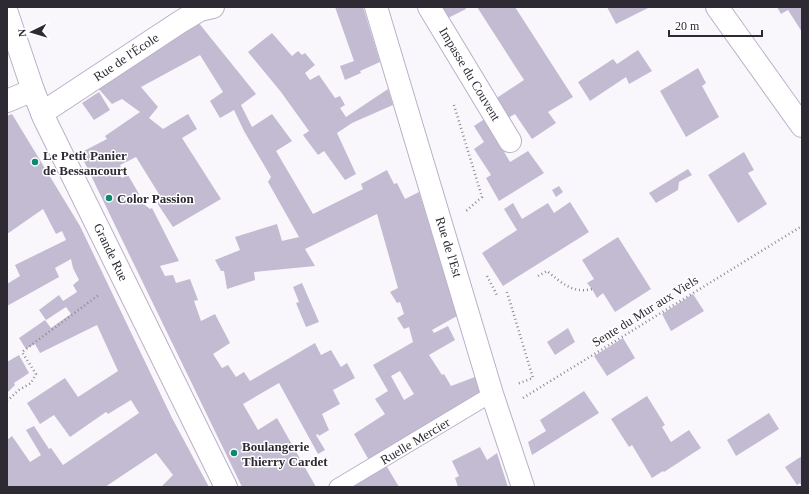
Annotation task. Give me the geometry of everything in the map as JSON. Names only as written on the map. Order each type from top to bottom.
[{"type":"street","name":"Rue de l'Est","points":[[376,7],[495,403],[523,487]]},
{"type":"street","name":"Impasse du Couvent","points":[[429,7],[510,142]]},
{"type":"street","points":[[717,7],[802,126]]},
{"type":"street","name":"Rue de l'École","points":[[51,107],[180,22],[207,9]]},
{"type":"street","name":"Grande Rue","points":[[7,13],[33,90],[51,107],[123,277],[226,487]]},
{"type":"street","points":[[7,101],[33,90]]},
{"type":"lane","name":"Ruelle Mercier","points":[[337,487],[495,403]]},
{"type":"path","points":[[452,99],[482,197],[460,216]]},
{"type":"path","name":"Sente du Mur aux Viels","points":[[495,403],[802,226]]},
{"type":"path","points":[[484,270],[498,297]]},
{"type":"path","points":[[538,276],[547,271],[563,284],[573,289],[583,292],[592,289]]},
{"type":"path","points":[[7,401],[19,390],[31,383],[36,374],[22,352],[123,277]]},
{"type":"path","points":[[495,403],[533,378],[507,292]]},
{"type":"building","points":[[335,7],[363,7],[380,62],[345,80],[340,66],[354,61]]},
{"type":"building","points":[[439,7],[465,7],[466,9],[446,19]]},
{"type":"building","points":[[477,7],[515,7],[573,97],[548,112],[556,123],[532,139],[515,114],[503,121],[492,101],[524,80]]},
{"type":"building","points":[[607,7],[650,7],[616,24]]},
{"type":"building","points":[[777,7],[802,7],[802,32],[788,10],[781,14]]},
{"type":"building","points":[[198,22],[256,94],[241,105],[252,127],[272,114],[292,141],[276,151],[313,214],[363,189],[361,184],[387,170],[394,184],[397,183],[405,199],[419,192],[457,316],[432,330],[434,333],[448,326],[455,340],[429,355],[442,375],[444,374],[451,386],[475,377],[481,394],[370,462],[354,434],[385,414],[375,399],[388,391],[373,365],[413,342],[409,327],[404,329],[397,318],[404,314],[400,302],[397,303],[390,292],[398,288],[377,214],[305,249],[315,266],[254,272],[255,280],[227,289],[224,271],[221,271],[215,260],[240,250],[235,237],[277,224],[282,241],[299,237],[268,182],[271,177],[244,131],[234,110],[220,118],[210,101],[223,92],[200,55],[141,87],[158,107],[149,118],[163,129],[188,114],[197,129],[182,138],[221,199],[173,227],[157,203],[162,199],[136,157],[120,165],[121,167],[117,169],[122,178],[128,175],[139,194],[135,197],[150,209],[152,208],[179,261],[160,266],[165,276],[173,275],[176,283],[190,279],[198,300],[194,301],[201,321],[215,314],[230,343],[213,354],[222,368],[228,365],[236,377],[244,372],[250,381],[315,343],[321,355],[331,350],[341,367],[347,363],[355,378],[333,390],[340,404],[322,414],[329,430],[319,436],[318,434],[316,435],[325,450],[318,454],[279,383],[243,404],[258,430],[277,418],[316,487],[242,487],[80,153],[107,139],[105,136],[140,112],[122,99],[112,104],[97,87]],"holes":[[[400,371],[414,394],[404,400],[391,376]]]},
{"type":"building","points":[[272,33],[292,56],[298,51],[302,55],[305,53],[315,65],[305,73],[310,80],[319,75],[335,98],[340,96],[345,105],[340,108],[346,117],[388,89],[393,105],[352,123],[337,133],[356,174],[345,180],[324,151],[318,155],[303,135],[309,131],[281,92],[248,52]]},
{"type":"building","points":[[638,50],[652,71],[629,84],[626,77],[590,101],[578,82],[613,59],[617,64]]},
{"type":"building","points":[[698,68],[706,83],[702,86],[719,117],[686,137],[660,91]]},
{"type":"building","points":[[99,92],[110,110],[94,120],[82,103]]},
{"type":"building","points":[[12,114],[80,226],[172,418],[209,487],[161,487],[173,475],[156,453],[105,487],[7,487],[7,440],[12,436],[30,462],[41,455],[26,430],[34,426],[49,449],[51,448],[63,465],[139,413],[131,400],[108,414],[106,412],[70,437],[54,415],[40,424],[27,403],[65,378],[78,397],[118,371],[97,325],[40,353],[35,344],[26,349],[19,338],[45,320],[51,328],[71,314],[66,307],[46,320],[39,310],[59,295],[63,301],[77,292],[73,285],[79,280],[73,268],[71,259],[55,268],[59,277],[7,306],[7,284],[20,276],[15,265],[66,240],[62,231],[56,234],[43,209],[7,234],[7,116]]},
{"type":"building","points":[[486,118],[510,162],[528,151],[544,173],[499,201],[486,178],[491,175],[474,149],[484,142],[474,126]]},
{"type":"building","points":[[744,152],[754,170],[748,173],[767,204],[738,223],[708,175]]},
{"type":"building","points":[[688,169],[692,175],[679,182],[678,190],[656,203],[649,193]]},
{"type":"building","points":[[559,186],[563,192],[556,197],[552,190]]},
{"type":"building","points":[[570,202],[589,232],[503,286],[482,253],[517,230],[504,209],[513,203],[522,219],[548,203],[554,213]]},
{"type":"building","points":[[618,237],[651,289],[615,312],[603,293],[597,298],[587,283],[594,279],[582,260]]},
{"type":"building","points":[[302,283],[319,322],[306,327],[296,303],[299,302],[293,287]]},
{"type":"building","points":[[693,294],[704,311],[671,331],[662,314]]},
{"type":"building","points":[[568,328],[575,342],[555,355],[547,342]]},
{"type":"building","points":[[623,338],[635,358],[607,376],[594,356]]},
{"type":"building","points":[[19,355],[29,373],[14,383],[15,385],[7,393],[7,362]]},
{"type":"building","points":[[584,391],[599,413],[532,455],[528,442],[546,431],[540,420]]},
{"type":"building","points":[[647,396],[665,425],[662,427],[671,442],[689,430],[701,448],[652,478],[632,445],[629,447],[611,419]]},
{"type":"building","points":[[769,413],[779,429],[736,456],[727,440]]},
{"type":"building","points":[[480,447],[487,460],[497,453],[508,487],[458,487],[455,478],[459,476],[452,461]]},
{"type":"building","points":[[802,456],[802,487],[800,483],[797,485],[785,467]]},
{"type":"building","points":[[386,465],[399,487],[350,487]]},
{"type":"place","name":"Le Petit Panier de Bessancourt","points":[[35,162]]},
{"type":"place","name":"Color Passion","points":[[109,198]]},
{"type":"place","name":"Boulangerie Thierry Cardet","points":[[234,453]]}]
